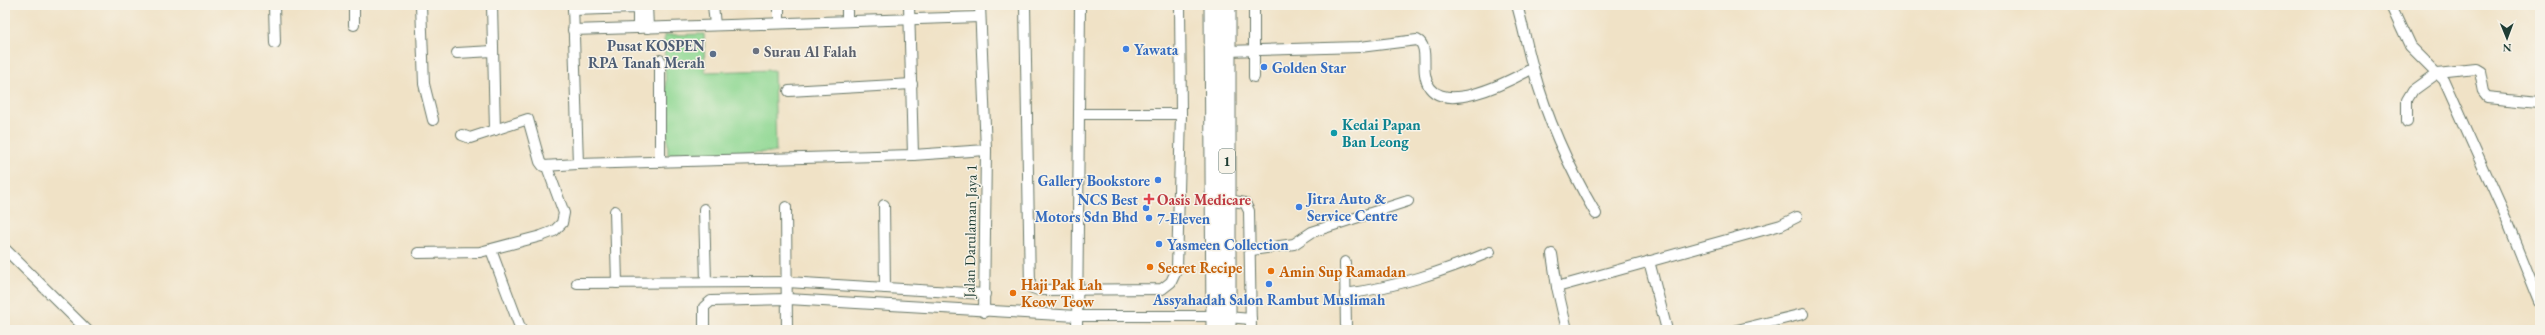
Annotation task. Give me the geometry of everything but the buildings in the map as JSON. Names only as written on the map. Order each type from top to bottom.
[{"type":"highway","name":"1","points":[[1213,5],[1221,323]]},
{"type":"highway","name":"1","points":[[1221,323],[1228,200],[1226,5]]},
{"type":"street","points":[[274,5],[275,43]]},
{"type":"street","points":[[354,5],[354,25]]},
{"type":"street","points":[[421,5],[424,84],[433,120]]},
{"type":"street","points":[[492,5],[495,130]]},
{"type":"street","points":[[643,28],[647,5]]},
{"type":"street","points":[[713,5],[715,25]]},
{"type":"street","points":[[779,5],[779,23]]},
{"type":"street","points":[[847,5],[848,21]]},
{"type":"street","points":[[909,5],[913,155]]},
{"type":"street","name":"Jalan Darulaman Jaya 1","points":[[980,5],[986,150],[984,312]]},
{"type":"street","points":[[1024,5],[1030,287],[1038,290],[1155,290],[1167,286],[1175,277],[1177,269],[1181,114],[1180,5]]},
{"type":"street","points":[[1077,330],[1080,5]]},
{"type":"street","points":[[1254,5],[1254,76]]},
{"type":"street","points":[[1517,5],[1533,68],[1557,138],[1576,180],[1596,214]]},
{"type":"street","points":[[2391,5],[2410,46],[2438,72],[2451,93],[2540,302]]},
{"type":"street","points":[[578,164],[573,8],[636,8],[643,28]]},
{"type":"street","points":[[574,30],[980,17]]},
{"type":"street","points":[[1227,51],[1360,47],[1417,40],[1424,47],[1427,83],[1433,91],[1450,97],[1487,90],[1533,68]]},
{"type":"street","points":[[457,53],[493,52]]},
{"type":"street","points":[[660,60],[660,162]]},
{"type":"street","points":[[2407,122],[2406,106],[2409,95],[2438,72],[2475,68],[2480,71],[2484,92],[2488,97],[2540,102]]},
{"type":"street","points":[[789,91],[912,84]]},
{"type":"street","points":[[1080,114],[1181,114]]},
{"type":"street","points":[[418,253],[491,250],[541,236],[554,230],[562,223],[564,213],[562,202],[547,167],[540,162],[528,119],[470,138],[462,135]]},
{"type":"street","points":[[547,167],[578,164],[913,155],[986,150]]},
{"type":"street","points":[[1228,200],[1241,201],[1249,208],[1252,250],[1251,330]]},
{"type":"street","points":[[1252,250],[1294,244],[1312,232],[1408,201]]},
{"type":"street","points":[[786,206],[788,298],[787,330]]},
{"type":"street","points":[[884,206],[885,288]]},
{"type":"street","points":[[704,209],[706,282]]},
{"type":"street","points":[[615,211],[617,283]]},
{"type":"street","points":[[1557,287],[1781,225],[1797,217]]},
{"type":"street","points":[[491,250],[521,330]]},
{"type":"street","points":[[1345,294],[1378,290],[1418,280],[1490,252]]},
{"type":"street","points":[[6,253],[87,330]]},
{"type":"street","points":[[1552,254],[1557,287],[1567,330]]},
{"type":"street","points":[[1649,261],[1667,330]]},
{"type":"street","points":[[1345,262],[1346,330]]},
{"type":"street","points":[[577,283],[787,282],[984,294]]},
{"type":"street","points":[[704,330],[704,307],[711,300],[788,298],[984,312],[1221,323],[1250,319]]},
{"type":"street","points":[[1737,330],[1772,326],[1803,314]]},
{"type":"green space","points":[[704,34],[705,72],[774,70],[776,152],[668,155],[664,35]]},
{"type":"place","name":"Yawata","points":[[1126,49]]},
{"type":"place","name":"Surau Al Falah","points":[[756,51]]},
{"type":"place","name":"Pusat KOSPEN RPA Tanah Merah","points":[[713,54]]},
{"type":"place","name":"Golden Star","points":[[1264,67]]},
{"type":"place","name":"Kedai Papan Ban Leong","points":[[1334,133]]},
{"type":"place","name":"Gallery Bookstore","points":[[1158,180]]},
{"type":"place","name":"Oasis Medicare","points":[[1149,199]]},
{"type":"place","name":"Jitra Auto & Service Centre","points":[[1299,207]]},
{"type":"place","name":"NCS Best Motors Sdn Bhd","points":[[1146,208]]},
{"type":"place","name":"7-Eleven","points":[[1149,218]]},
{"type":"place","name":"Yasmeen Collection","points":[[1159,244]]},
{"type":"place","name":"Secret Recipe","points":[[1150,267]]},
{"type":"place","name":"Amin Sup Ramadan","points":[[1271,271]]},
{"type":"place","name":"Assyahadah Salon Rambut Muslimah","points":[[1269,284]]},
{"type":"place","name":"Haji Pak Lah Keow Teow","points":[[1013,293]]}]
